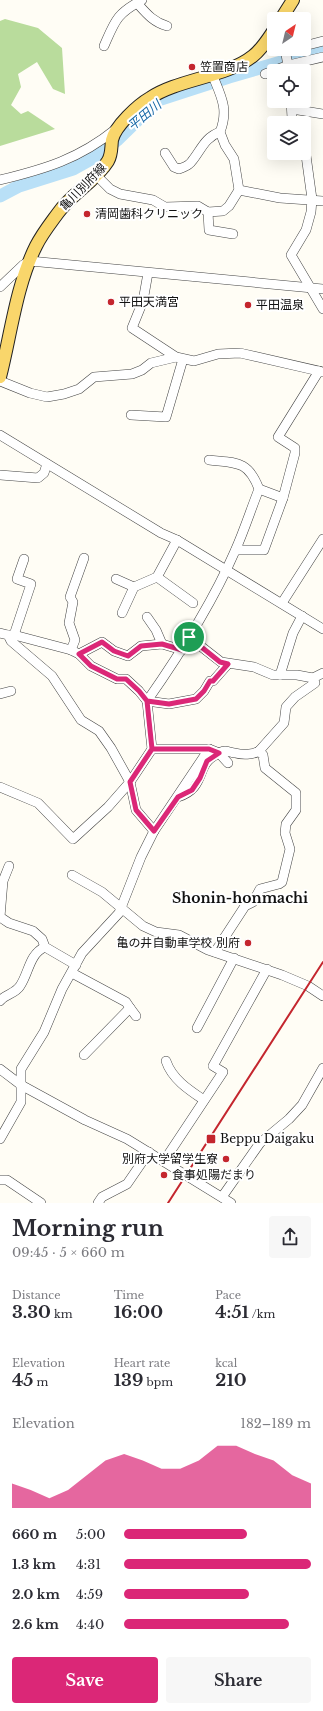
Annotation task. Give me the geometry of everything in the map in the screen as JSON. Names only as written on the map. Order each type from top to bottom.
[{"type":"main road","points":[[285,12],[293,0]]},
{"type":"main road","name":"亀川別府線","points":[[0,377],[22,282],[36,246],[59,211],[70,198],[82,190],[108,161],[118,128],[149,98],[164,90],[214,80],[252,57],[261,49],[267,40]]},
{"type":"street","points":[[104,46],[116,18],[126,9],[139,1],[150,18],[167,26]]},
{"type":"street","points":[[311,44],[323,41]]},
{"type":"street","points":[[301,64],[323,57]]},
{"type":"street","points":[[96,175],[110,189],[120,194],[152,200],[165,207],[198,206],[208,212],[223,212],[229,206],[239,190],[234,159],[225,145],[220,132],[224,121],[224,104],[214,80]]},
{"type":"street","points":[[302,108],[323,114]]},
{"type":"street","points":[[0,180],[40,170],[77,156],[118,128]]},
{"type":"street","points":[[164,152],[174,167],[179,169],[188,165],[205,142],[214,134],[220,132]]},
{"type":"street","points":[[307,160],[312,199],[312,212],[306,230],[291,255],[323,309]]},
{"type":"street","points":[[239,190],[280,198],[312,199],[323,201]]},
{"type":"street","points":[[208,212],[209,230],[233,234]]},
{"type":"street","points":[[0,287],[23,265],[30,261],[323,289]]},
{"type":"street","points":[[148,273],[143,301],[132,328],[180,358],[194,361],[218,354],[240,353],[321,371],[278,437],[295,448],[295,453],[283,498],[264,550],[236,550]]},
{"type":"street","points":[[0,381],[30,393],[47,397],[64,394],[79,389],[94,377],[132,374],[151,363],[180,358]]},
{"type":"street","points":[[131,415],[166,417],[180,358]]},
{"type":"street","points":[[0,436],[161,533],[177,540],[323,629]]},
{"type":"street","points":[[147,701],[182,650],[226,571],[236,550],[259,489],[255,478],[249,470],[239,464],[209,460]]},
{"type":"street","points":[[0,475],[38,478],[44,474],[47,464]]},
{"type":"street","points":[[259,489],[283,498]]},
{"type":"street","points":[[282,603],[323,539]]},
{"type":"street","points":[[116,579],[134,586],[157,577],[177,540]]},
{"type":"street","points":[[75,652],[75,640],[69,623],[73,602],[70,597],[84,558]]},
{"type":"street","points":[[7,634],[31,584],[17,579],[24,559]]},
{"type":"street","points":[[157,577],[193,603]]},
{"type":"street","points":[[122,613],[134,586]]},
{"type":"street","points":[[280,674],[293,633],[302,616]]},
{"type":"street","points":[[147,617],[156,630],[162,644]]},
{"type":"street","points":[[0,787],[38,803],[73,839],[108,807],[130,782],[152,749],[147,701],[126,679],[117,679],[91,666],[75,652],[7,634]]},
{"type":"street","points":[[7,634],[12,642],[52,676],[81,720],[99,731],[111,748],[130,782],[136,810],[154,831]]},
{"type":"street","points":[[189,637],[220,662],[254,667],[273,675],[298,675],[317,683]]},
{"type":"street","points":[[75,652],[102,642],[114,651],[128,656],[141,646],[162,644],[182,650]]},
{"type":"street","points":[[147,701],[169,704],[196,699],[204,691],[210,681],[213,681],[228,664]]},
{"type":"street","points":[[178,797],[192,790],[200,778],[207,761],[219,753],[225,751],[237,754],[247,754],[259,751],[284,722],[286,707],[295,697],[317,683],[323,673]]},
{"type":"street","points":[[0,694],[11,691]]},
{"type":"street","points":[[152,749],[209,749],[219,753],[228,763]]},
{"type":"street","points":[[0,1139],[21,1102],[21,1069],[44,1032],[62,989],[82,953],[122,909],[142,857],[154,831],[209,749]]},
{"type":"street","points":[[215,952],[245,906],[253,902],[260,889],[282,882],[287,865],[290,849],[285,832],[286,824],[296,810],[296,793],[265,768],[263,755],[259,751]]},
{"type":"street","points":[[9,866],[3,881],[0,917],[9,923],[32,931],[42,940],[45,947],[74,969],[126,1002],[136,1016]]},
{"type":"street","points":[[72,875],[102,892],[143,926],[156,932],[179,935],[215,952],[267,969],[308,986],[323,996]]},
{"type":"street","points":[[0,1001],[4,994],[14,993],[21,986],[34,956],[38,950],[45,947]]},
{"type":"street","points":[[198,1028],[234,958]]},
{"type":"street","points":[[164,1161],[223,1072],[213,1066],[267,969]]},
{"type":"street","points":[[84,1055],[130,1008]]},
{"type":"street","points":[[166,1061],[169,1071],[187,1088],[204,1100]]},
{"type":"street","points":[[222,1197],[260,1143],[289,1119],[302,1105],[323,1068]]},
{"type":"street","points":[[0,1069],[21,1085],[85,1120],[127,1139],[231,1203]]},
{"type":"street","points":[[98,1203],[102,1197],[127,1184],[149,1152]]},
{"type":"street","points":[[0,1180],[7,1180],[41,1203]]},
{"type":"green space","points":[[5,19],[38,28],[62,48],[65,94],[53,89],[37,62],[18,74],[21,87],[11,105],[21,114],[28,111],[55,129],[0,146],[0,21]]},
{"type":"waterway","name":"平田川","points":[[0,196],[19,186],[73,169],[100,154],[117,140],[158,100],[229,77],[323,50]]},
{"type":"railway","points":[[168,1203],[323,962]]},
{"type":"place","name":"笠置商店","points":[[192,67]]},
{"type":"place","name":"清岡歯科クリニック","points":[[87,214]]},
{"type":"place","name":"平田天満宮","points":[[111,302]]},
{"type":"place","name":"平田温泉","points":[[248,305]]},
{"type":"place","name":"亀の井自動車学校 別府","points":[[248,943]]},
{"type":"place","name":"Beppu Daigaku","points":[[211,1139]]},
{"type":"place","name":"別府大学留学生寮","points":[[226,1159]]},
{"type":"place","name":"食事処陽だまり","points":[[164,1175]]},
{"type":"district","name":"Shonin-honmachi","points":[[240,898]]},
{"type":"route","points":[[189,637],[182,650],[162,644],[141,646],[128,656],[114,651],[102,642],[79,654],[91,666],[117,679],[126,679],[147,701],[152,749],[130,782],[136,810],[154,831],[178,797],[192,790],[200,778],[207,761],[219,753],[209,749],[152,749],[147,701],[169,704],[196,699],[204,691],[210,681],[213,681],[228,664],[220,662],[189,637]]}]
